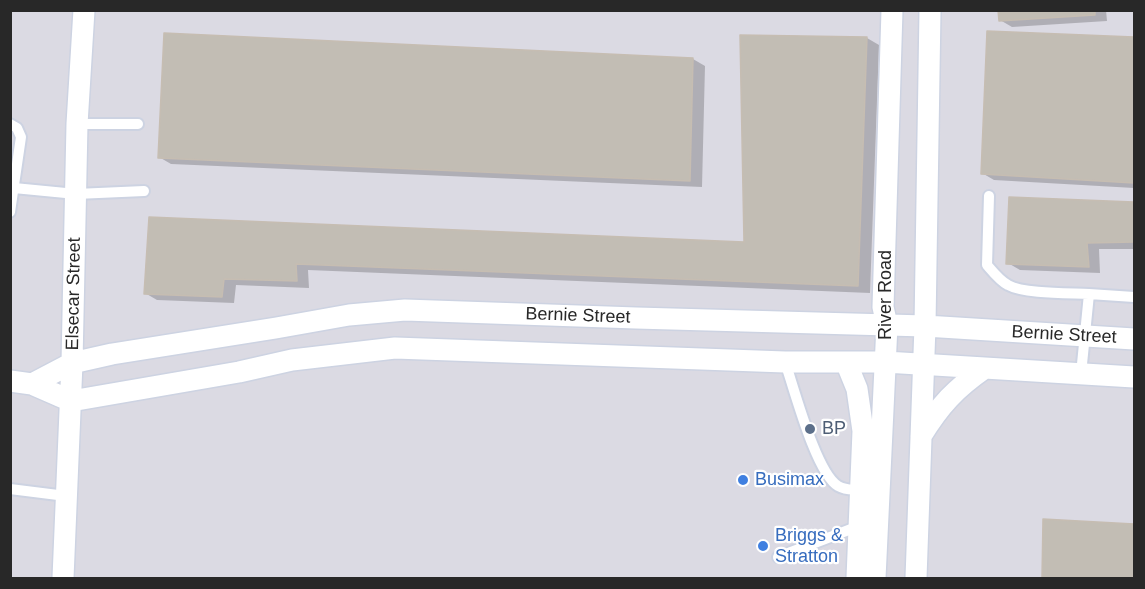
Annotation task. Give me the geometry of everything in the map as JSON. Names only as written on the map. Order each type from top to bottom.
[{"type":"street","name":"Elsecar Street","points":[[63,579],[71,401],[77,124],[84,10]]},
{"type":"street","name":"River Road","points":[[875,579],[887,325],[884,307],[891,10]]},
{"type":"street","points":[[916,579],[926,326],[930,10]]},
{"type":"street","name":"Bernie Street","points":[[32,384],[72,363],[112,354],[349,315],[405,310],[926,326],[1134,339]]},
{"type":"street","name":"Bernie Street","points":[[71,401],[229,374],[292,360],[385,348],[785,362],[885,362],[1134,377]]},
{"type":"street","points":[[846,362],[857,389],[863,431],[857,579]]},
{"type":"street","points":[[920,437],[938,409],[965,382],[985,368]]},
{"type":"street","points":[[10,381],[32,384],[71,401]]},
{"type":"lane","points":[[10,124],[17,128],[21,137],[10,212]]},
{"type":"lane","points":[[77,124],[138,124]]},
{"type":"lane","points":[[14,188],[76,194],[144,191]]},
{"type":"lane","points":[[989,196],[987,265],[1006,285],[1018,290],[1134,297]]},
{"type":"lane","points":[[1081,374],[1089,294]]},
{"type":"lane","points":[[785,362],[819,460],[829,477],[838,486],[849,490],[861,489]]},
{"type":"lane","points":[[10,489],[66,496]]},
{"type":"lane","points":[[778,557],[859,526]]},
{"type":"shaded area","points":[[11,11],[1134,11],[1134,578],[11,578]]},
{"type":"building","points":[[998,10],[1095,10],[1095,15],[999,21]]},
{"type":"building","points":[[987,31],[1134,37],[1134,183],[981,174]]},
{"type":"building","points":[[164,33],[693,58],[690,181],[158,158]]},
{"type":"building","points":[[740,35],[867,37],[858,286],[296,264],[297,281],[224,279],[222,297],[144,294],[149,217],[744,242]]},
{"type":"building","points":[[1009,197],[1134,202],[1134,242],[1087,243],[1089,267],[1006,264]]},
{"type":"building","points":[[1043,519],[1134,524],[1134,578],[1042,578]]},
{"type":"place","name":"BP","points":[[810,429]]},
{"type":"place","name":"Busimax","points":[[743,480]]},
{"type":"place","name":"Briggs & Stratton","points":[[763,546]]}]
